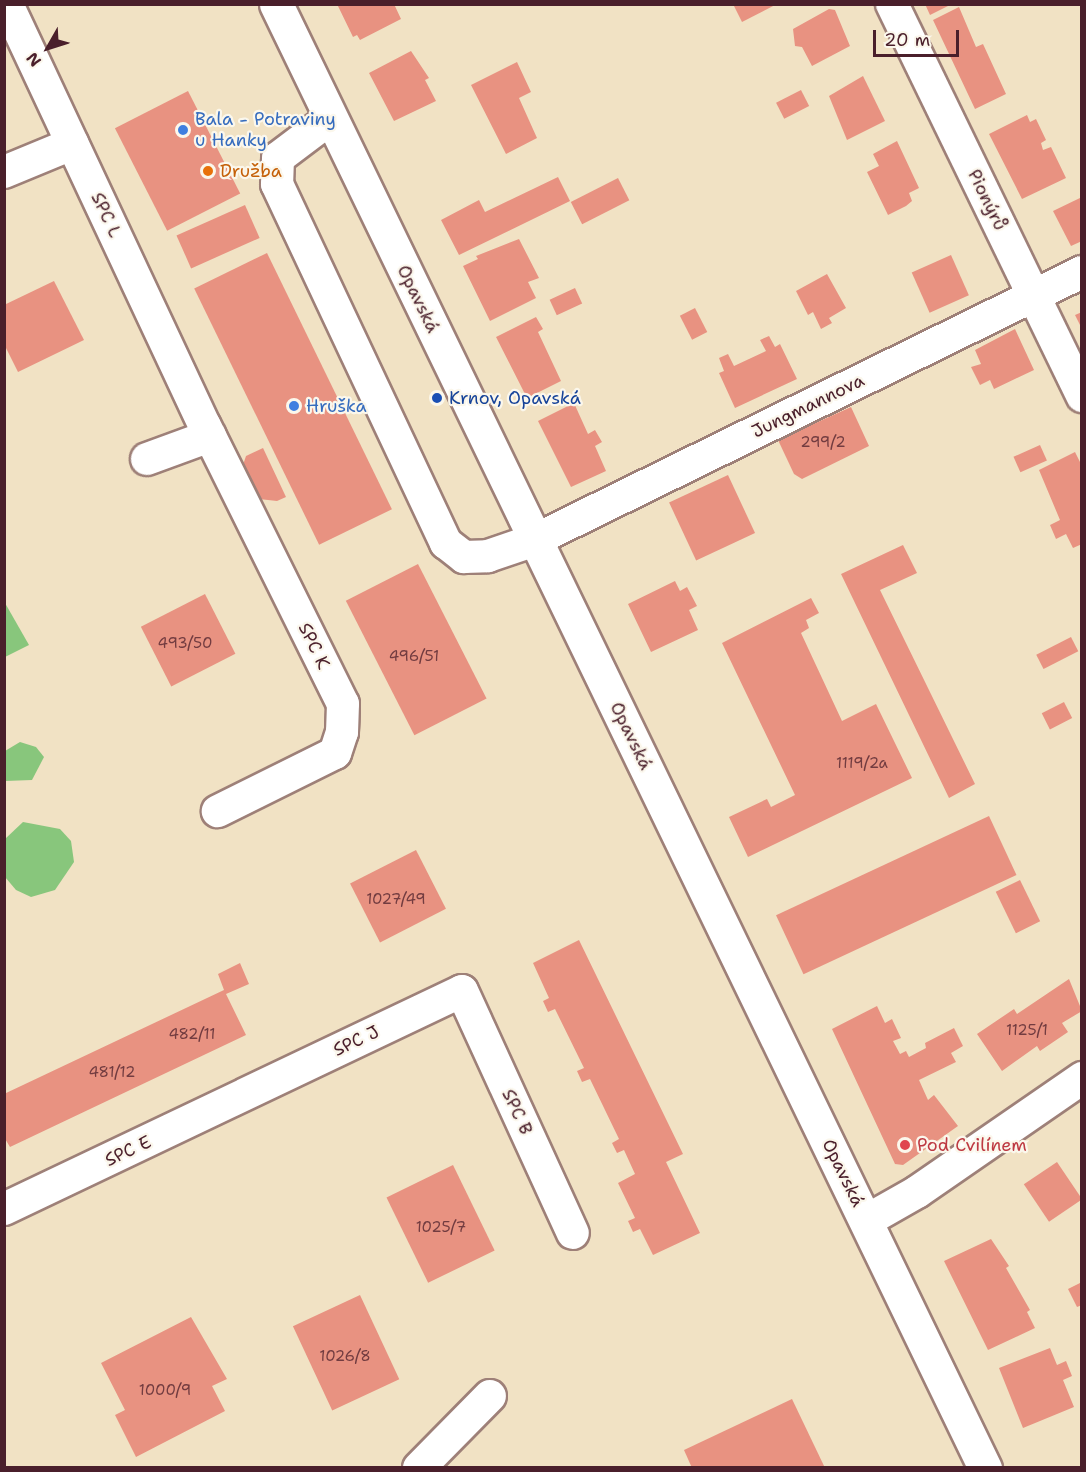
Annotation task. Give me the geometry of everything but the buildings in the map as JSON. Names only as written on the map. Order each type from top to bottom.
[{"type":"main road","name":"Opavská","points":[[276,4],[985,1467]]},
{"type":"street","name":"SPC L","points":[[7,4],[207,431]]},
{"type":"street","name":"Pionýrů","points":[[892,4],[1082,396]]},
{"type":"street","name":"Jungmannova","points":[[331,118],[278,158],[277,184],[446,543],[453,552],[477,558],[535,540],[1082,272]]},
{"type":"street","points":[[4,172],[72,144]]},
{"type":"street","points":[[147,459],[207,431]]},
{"type":"street","name":"SPC K","points":[[207,431],[343,704],[342,732],[335,753],[218,811]]},
{"type":"street","name":"SPC J","points":[[251,1094],[462,991]]},
{"type":"street","name":"SPC B","points":[[462,991],[573,1233]]},
{"type":"street","points":[[866,1221],[916,1192],[1082,1078]]},
{"type":"street","name":"SPC E","points":[[4,1209],[251,1094]]},
{"type":"street","points":[[419,1467],[490,1396]]},
{"type":"green space","points":[[4,603],[29,645],[5,657]]},
{"type":"green space","points":[[20,742],[36,747],[44,757],[32,780],[5,781],[5,751]]},
{"type":"green space","points":[[23,822],[60,829],[71,841],[74,862],[55,890],[31,897],[16,890],[5,877],[5,839]]},
{"type":"place","name":"Bala - Potraviny u Hanky","points":[[183,130]]},
{"type":"place","name":"Družba","points":[[208,171]]},
{"type":"place","name":"Krnov, Opavská","points":[[437,398]]},
{"type":"place","name":"Hruška","points":[[294,406]]},
{"type":"place","name":"Pod Cvilínem","points":[[905,1145]]}]
